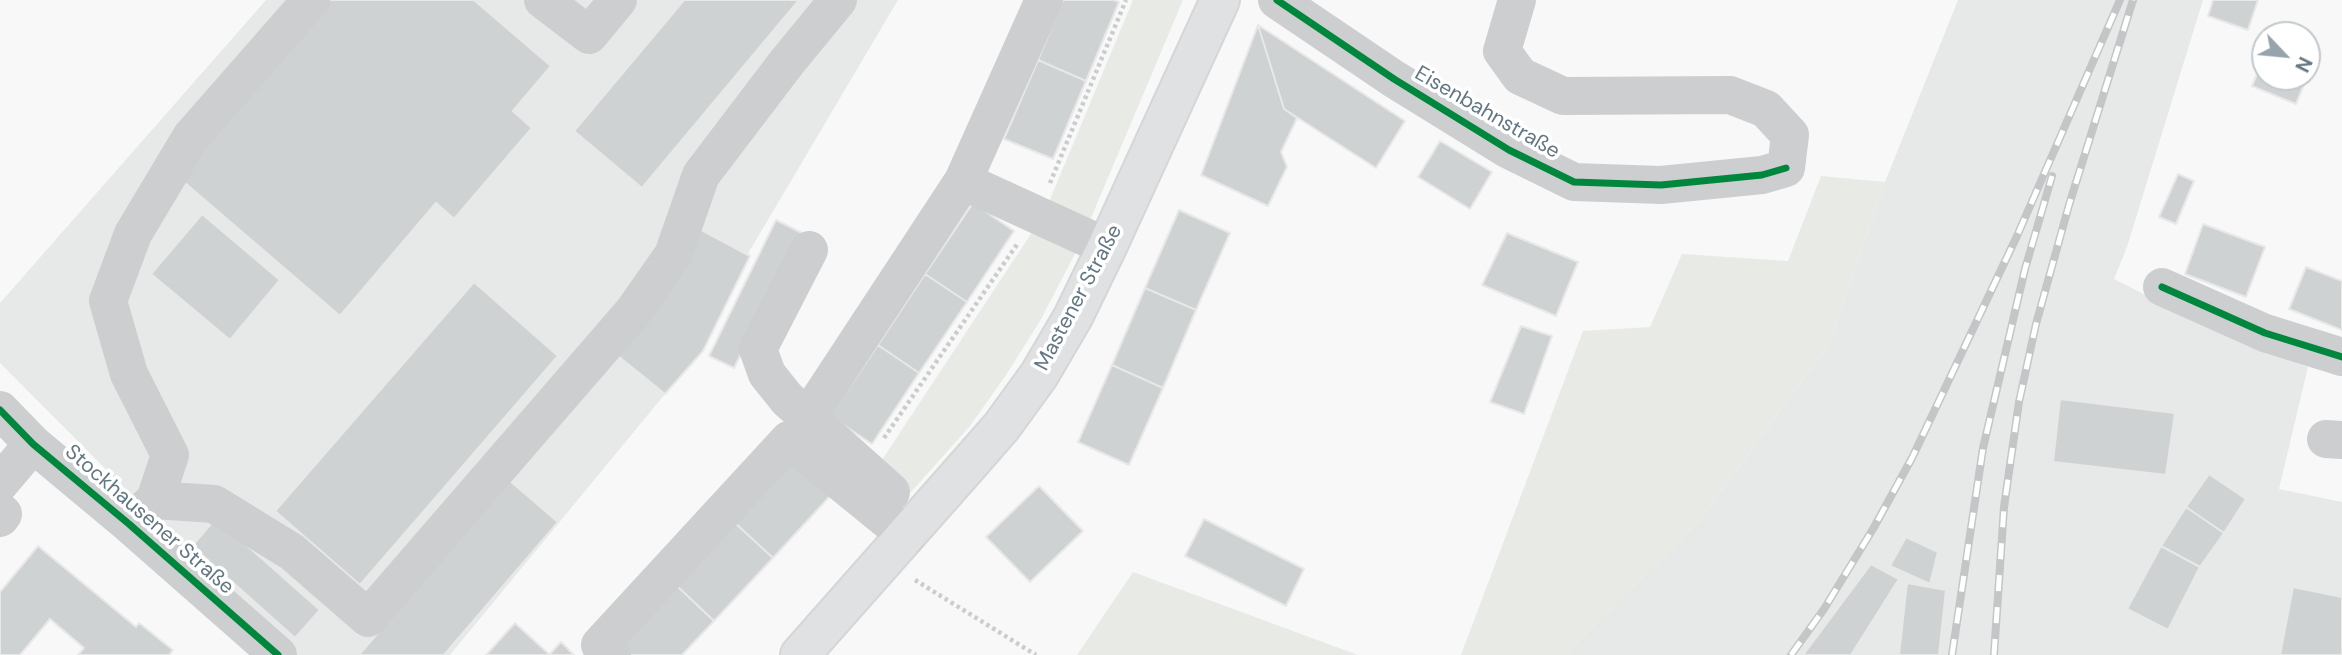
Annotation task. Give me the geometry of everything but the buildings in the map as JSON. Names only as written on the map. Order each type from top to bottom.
[{"type":"main road","name":"Mastener Straße","points":[[800,655],[1002,426],[1039,375],[1073,317],[1107,247],[1220,0]]},
{"type":"street","points":[[142,512],[170,455],[129,374],[108,301],[133,234],[191,137],[311,0]]},
{"type":"street","points":[[543,0],[589,35],[618,0]]},
{"type":"street","points":[[142,512],[214,504],[292,552],[368,618],[633,312],[673,255],[701,175],[838,0]]},
{"type":"street","points":[[808,417],[963,181],[1044,0]]},
{"type":"street","name":"Eisenbahnstraße","points":[[1277,0],[1394,79],[1508,150],[1574,183],[1661,185],[1762,175],[1786,168],[1790,135],[1766,109],[1730,94],[1563,96],[1520,76],[1502,51],[1517,0]]},
{"type":"street","points":[[963,181],[1107,247]]},
{"type":"street","points":[[809,250],[758,349],[767,374],[787,399],[808,417],[905,537]]},
{"type":"street","points":[[2162,287],[2265,333],[2342,357]]},
{"type":"street","name":"Stockhausener Straße","points":[[0,410],[33,444],[142,512],[278,655]]},
{"type":"street","points":[[612,655],[600,645],[789,440],[905,537]]},
{"type":"street","points":[[0,483],[33,444]]},
{"type":"street","points":[[0,511],[3,514],[0,518]]},
{"type":"path","points":[[905,537],[913,579],[1036,655]]},
{"type":"shaded area","points":[[266,0],[898,0],[665,394],[450,655],[291,655],[0,363],[0,303]]},
{"type":"shaded area","points":[[1133,0],[1183,0],[1080,244],[1040,321],[1006,375],[970,426],[911,492],[878,466],[1044,214]]},
{"type":"shaded area","points":[[1958,0],[2203,0],[2127,247],[2114,279],[2231,338],[2308,367],[2279,489],[2342,502],[2342,655],[1564,655],[1700,520],[1830,343],[1885,182]]},
{"type":"shaded area","points":[[1821,176],[1885,182],[1830,343],[1700,520],[1564,655],[1461,655],[1583,331],[1650,327],[1682,254],[1788,261]]},
{"type":"shaded area","points":[[1133,572],[1358,655],[1077,655]]},
{"type":"railway","points":[[1791,655],[1824,609],[1912,458],[2017,236],[2120,0]]},
{"type":"railway","points":[[1994,655],[2004,507],[2019,402],[2036,324],[2069,205],[2133,0]]},
{"type":"railway","points":[[1952,655],[1983,448],[2025,269],[2052,176]]},
{"type":"cycle path","points":[[1277,0],[1394,79],[1509,150],[1574,182],[1661,185],[1762,175],[1786,168]]},
{"type":"cycle path","points":[[2162,287],[2265,333],[2342,357]]},
{"type":"cycle path","points":[[0,410],[33,444],[278,655]]}]
